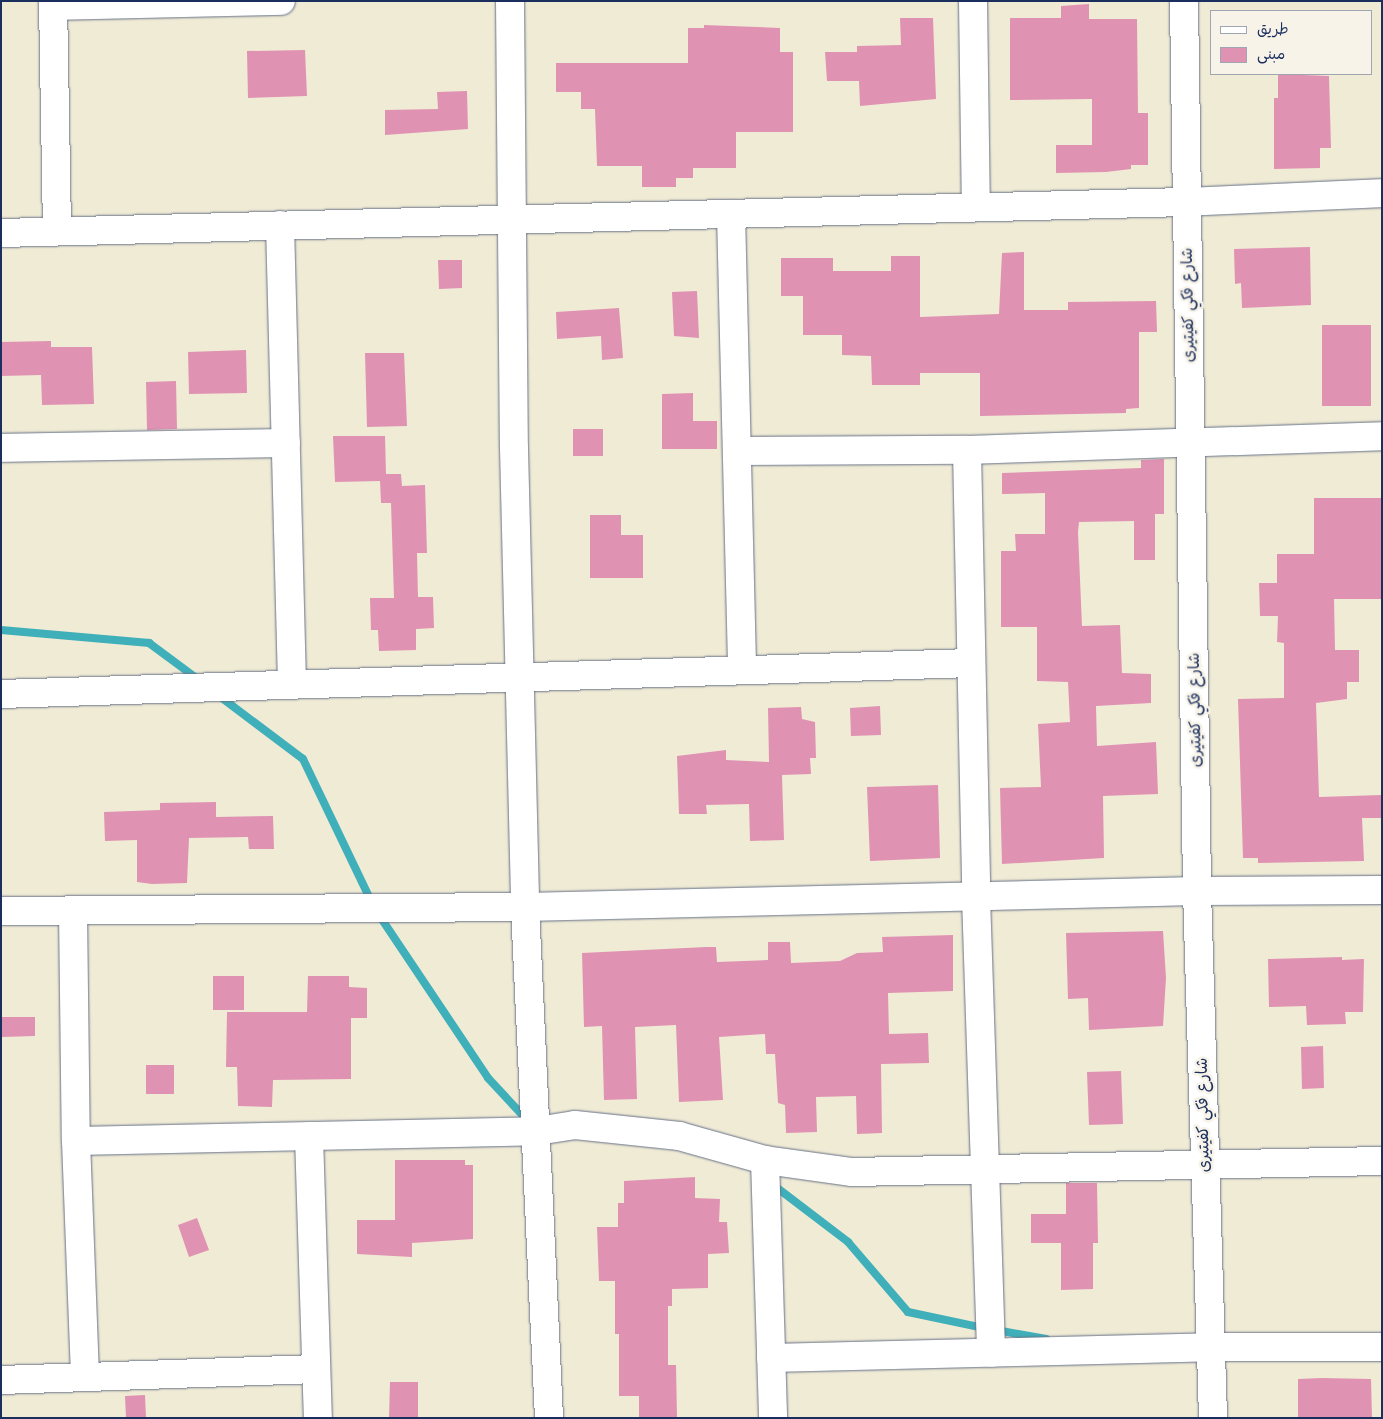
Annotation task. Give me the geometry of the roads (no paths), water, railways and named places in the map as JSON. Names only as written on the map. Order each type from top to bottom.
[{"type":"street","points":[[57,231],[53,3],[281,1]]},
{"type":"street","points":[[510,1],[518,676],[525,907],[549,1418]]},
{"type":"street","points":[[973,1],[976,207]]},
{"type":"street","name":"شارع فكي كفيتيرى","points":[[1184,1],[1185,202],[1197,891],[1203,1162],[1213,1418]]},
{"type":"street","points":[[1,233],[1185,202],[1382,193]]},
{"type":"street","points":[[731,214],[742,670]]},
{"type":"street","points":[[280,225],[292,684]]},
{"type":"street","points":[[738,451],[967,450],[1189,441],[1382,436]]},
{"type":"street","points":[[1,448],[286,443]]},
{"type":"street","points":[[967,450],[976,897],[991,1353]]},
{"type":"street","points":[[1,694],[971,663]]},
{"type":"street","points":[[1,911],[525,907],[1197,891],[1382,890]]},
{"type":"street","points":[[73,911],[76,1141],[85,1377]]},
{"type":"street","points":[[76,1141],[537,1131],[575,1125],[618,1128],[688,1138],[765,1160],[852,1172],[1203,1162],[1382,1161]]},
{"type":"street","points":[[309,1136],[318,1418]]},
{"type":"street","points":[[765,1160],[773,1418]]},
{"type":"street","points":[[771,1358],[1211,1347],[1382,1347]]},
{"type":"street","points":[[1,1380],[315,1369]]},
{"type":"waterway","points":[[1,630],[149,643],[199,680]]},
{"type":"waterway","points":[[218,695],[303,759],[372,903]]},
{"type":"waterway","points":[[379,915],[488,1078],[527,1120]]},
{"type":"waterway","points":[[772,1184],[848,1242],[908,1312],[984,1328]]},
{"type":"waterway","points":[[996,1330],[1046,1339]]}]
